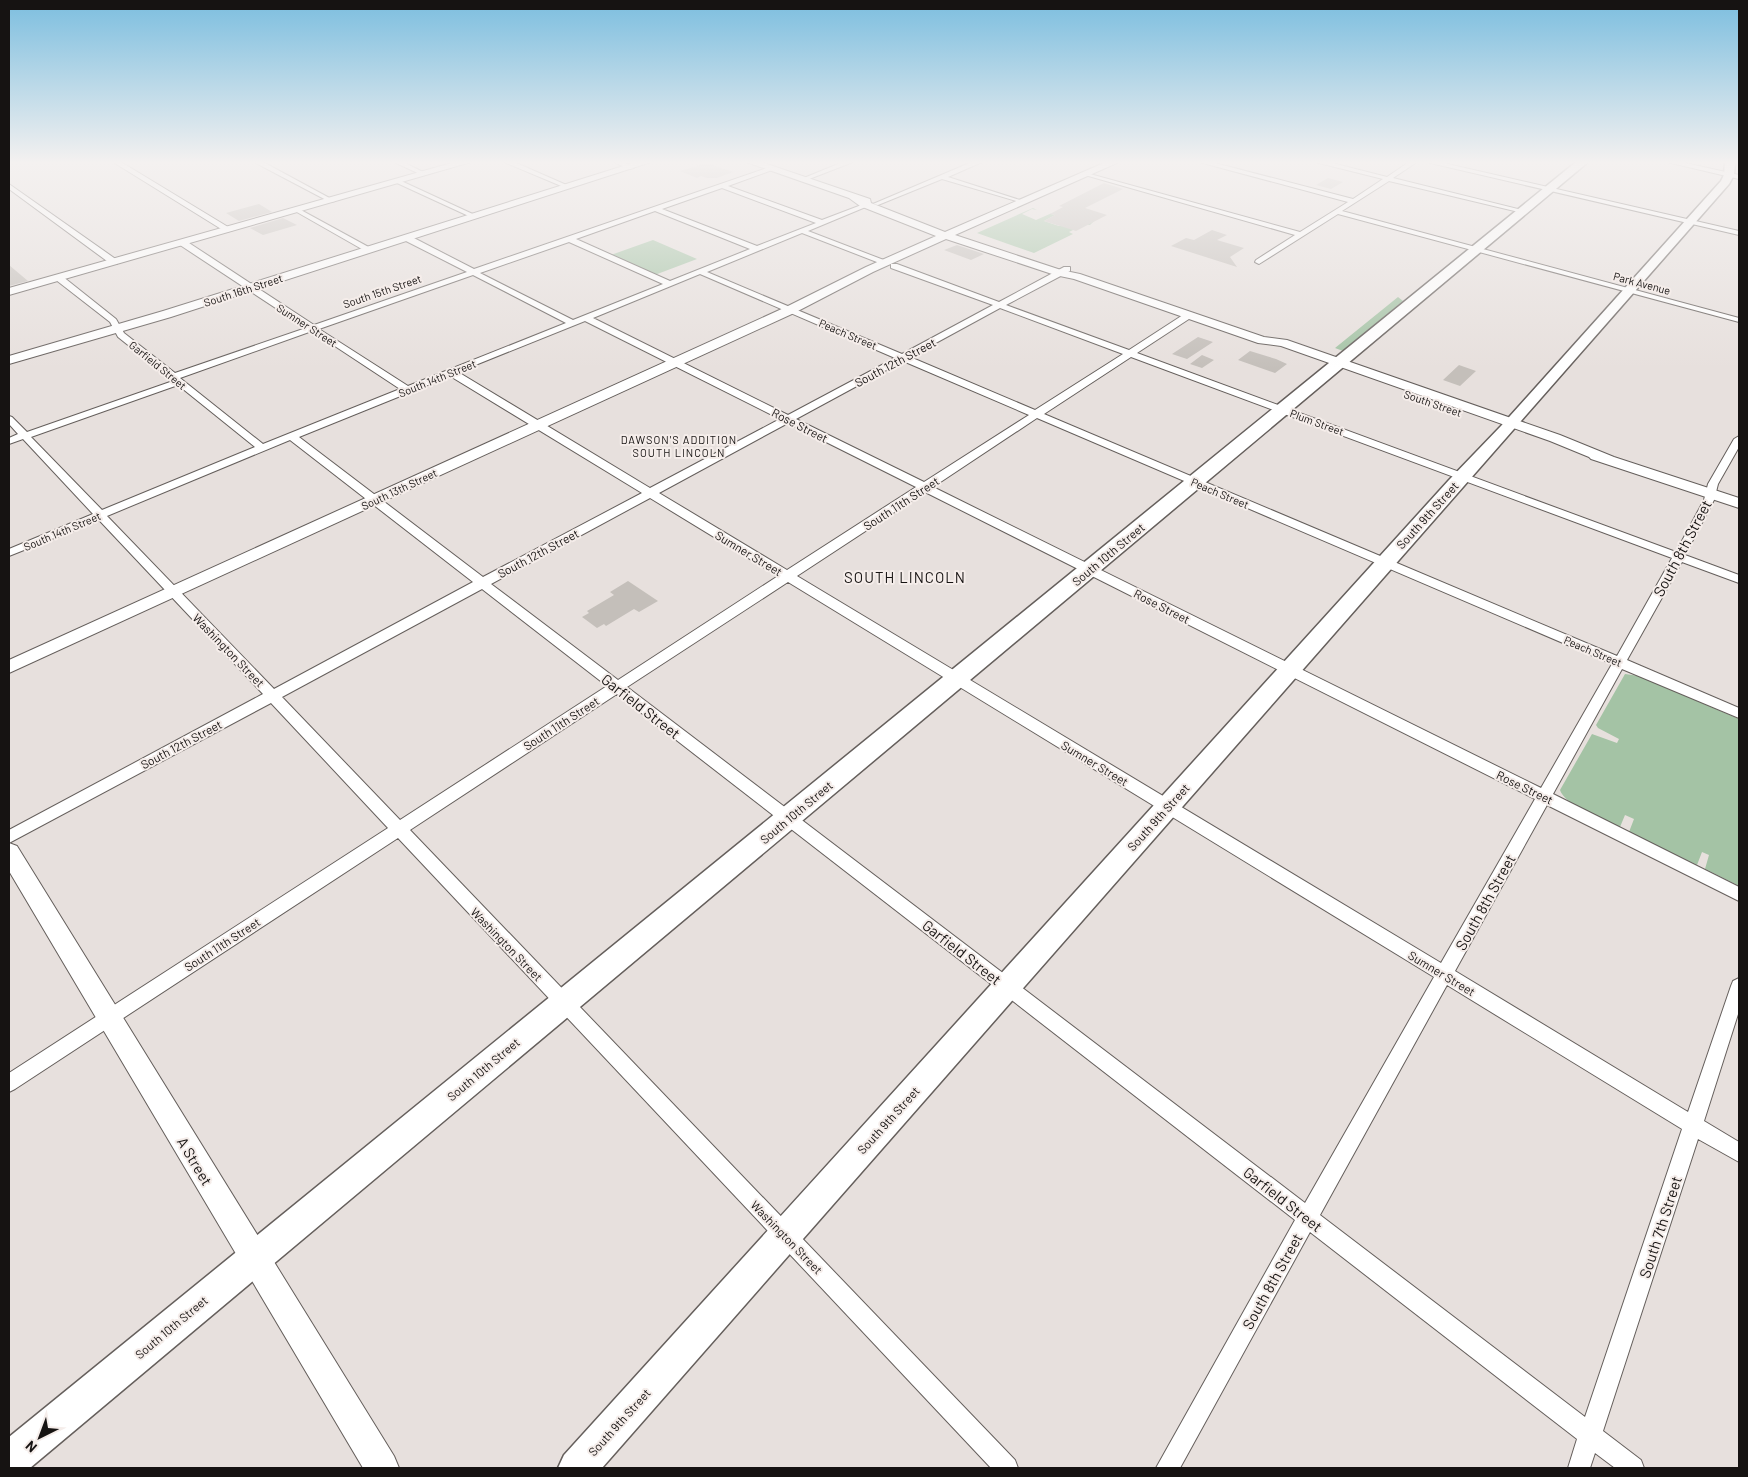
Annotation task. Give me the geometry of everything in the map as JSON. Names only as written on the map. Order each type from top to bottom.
[{"type":"main road","points":[[9,292],[226,231]]},
{"type":"main road","name":"South 16th Street","points":[[9,360],[251,288],[431,231]]},
{"type":"main road","name":"South Street","points":[[942,231],[1262,340],[1283,343],[1336,366],[1739,503]]},
{"type":"main road","name":"South 13th Street","points":[[9,667],[961,231]]},
{"type":"main road","name":"South 13th Street","points":[[953,235],[963,231]]},
{"type":"main road","name":"South 10th Street","points":[[9,1461],[1499,231]]},
{"type":"main road","name":"South 9th Street","points":[[577,1468],[786,1236],[1462,476],[1510,426],[1681,231]]},
{"type":"main road","name":"A Street","points":[[9,852],[382,1468]]},
{"type":"street","points":[[67,231],[114,262]]},
{"type":"street","points":[[335,231],[370,250]]},
{"type":"street","name":"South 15th Street","points":[[9,442],[312,329],[592,231]]},
{"type":"street","points":[[711,231],[757,249]]},
{"type":"street","name":"South 14th Street","points":[[9,553],[291,436],[802,231]]},
{"type":"street","name":"Plum Street","points":[[802,231],[1739,579]]},
{"type":"street","points":[[1288,231],[1302,235]]},
{"type":"street","points":[[1259,262],[1308,231]]},
{"type":"street","name":"Park Avenue","points":[[1406,231],[1739,320]]},
{"type":"street","points":[[1726,231],[1739,234]]},
{"type":"street","points":[[408,238],[573,323]]},
{"type":"street","points":[[569,239],[670,284]]},
{"type":"street","name":"Sumner Street","points":[[183,243],[407,390]]},
{"type":"street","name":"Peach Street","points":[[701,272],[1739,714]]},
{"type":"street","name":"South 12th Street","points":[[9,837],[902,357],[1000,305],[1067,273]]},
{"type":"street","name":"Garfield Street","points":[[59,278],[113,321],[121,335],[262,448]]},
{"type":"street","name":"South 11th Street","points":[[9,1083],[1189,315]]},
{"type":"street","name":"Rose Street","points":[[586,318],[1739,894]]},
{"type":"street","name":"Sumner Street","points":[[451,372],[1739,1153]]},
{"type":"street","name":"Washington Street","points":[[9,419],[172,593],[273,695],[563,1003],[1007,1468]]},
{"type":"street","name":"Garfield Street","points":[[291,436],[373,501],[1633,1468]]},
{"type":"street","name":"South 8th Street","points":[[1167,1468],[1679,557],[1706,508],[1713,484],[1739,439]]},
{"type":"street","name":"South 7th Street","points":[[1579,1468],[1739,986]]},
{"type":"green space","points":[[982,231],[1071,231],[1069,232],[1073,234],[1034,253],[977,233]]},
{"type":"green space","points":[[653,240],[697,259],[652,276],[608,256]]},
{"type":"green space","points":[[1398,297],[1403,301],[1343,351],[1335,348]]},
{"type":"green space","points":[[1625,674],[1639,676],[1739,719],[1739,886],[1705,869],[1709,855],[1702,852],[1697,865],[1629,832],[1634,819],[1625,815],[1620,827],[1577,806],[1563,796],[1560,790],[1592,734],[1617,743],[1619,739],[1598,728],[1596,725]]},
{"type":"building","points":[[255,231],[277,231],[263,235]]},
{"type":"building","points":[[1210,231],[1227,235],[1217,240],[1244,248],[1230,257],[1237,267],[1171,246],[1186,238],[1194,240]]},
{"type":"building","points":[[957,245],[984,254],[971,260],[944,250]]},
{"type":"building","points":[[9,265],[28,281],[9,286]]},
{"type":"building","points":[[1198,337],[1213,342],[1187,359],[1172,354]]},
{"type":"building","points":[[1250,351],[1287,364],[1275,373],[1238,360]]},
{"type":"building","points":[[1202,355],[1214,360],[1202,368],[1190,364]]},
{"type":"building","points":[[1459,365],[1476,371],[1460,386],[1443,380]]},
{"type":"building","points":[[628,581],[658,601],[639,612],[634,609],[606,626],[604,624],[597,628],[582,617],[589,613],[587,611],[614,595],[610,592]]},
{"type":"district","name":"DAWSON'S ADDITION SOUTH LINCOLN","points":[[679,445]]},
{"type":"district","name":"SOUTH LINCOLN","points":[[905,577]]}]
